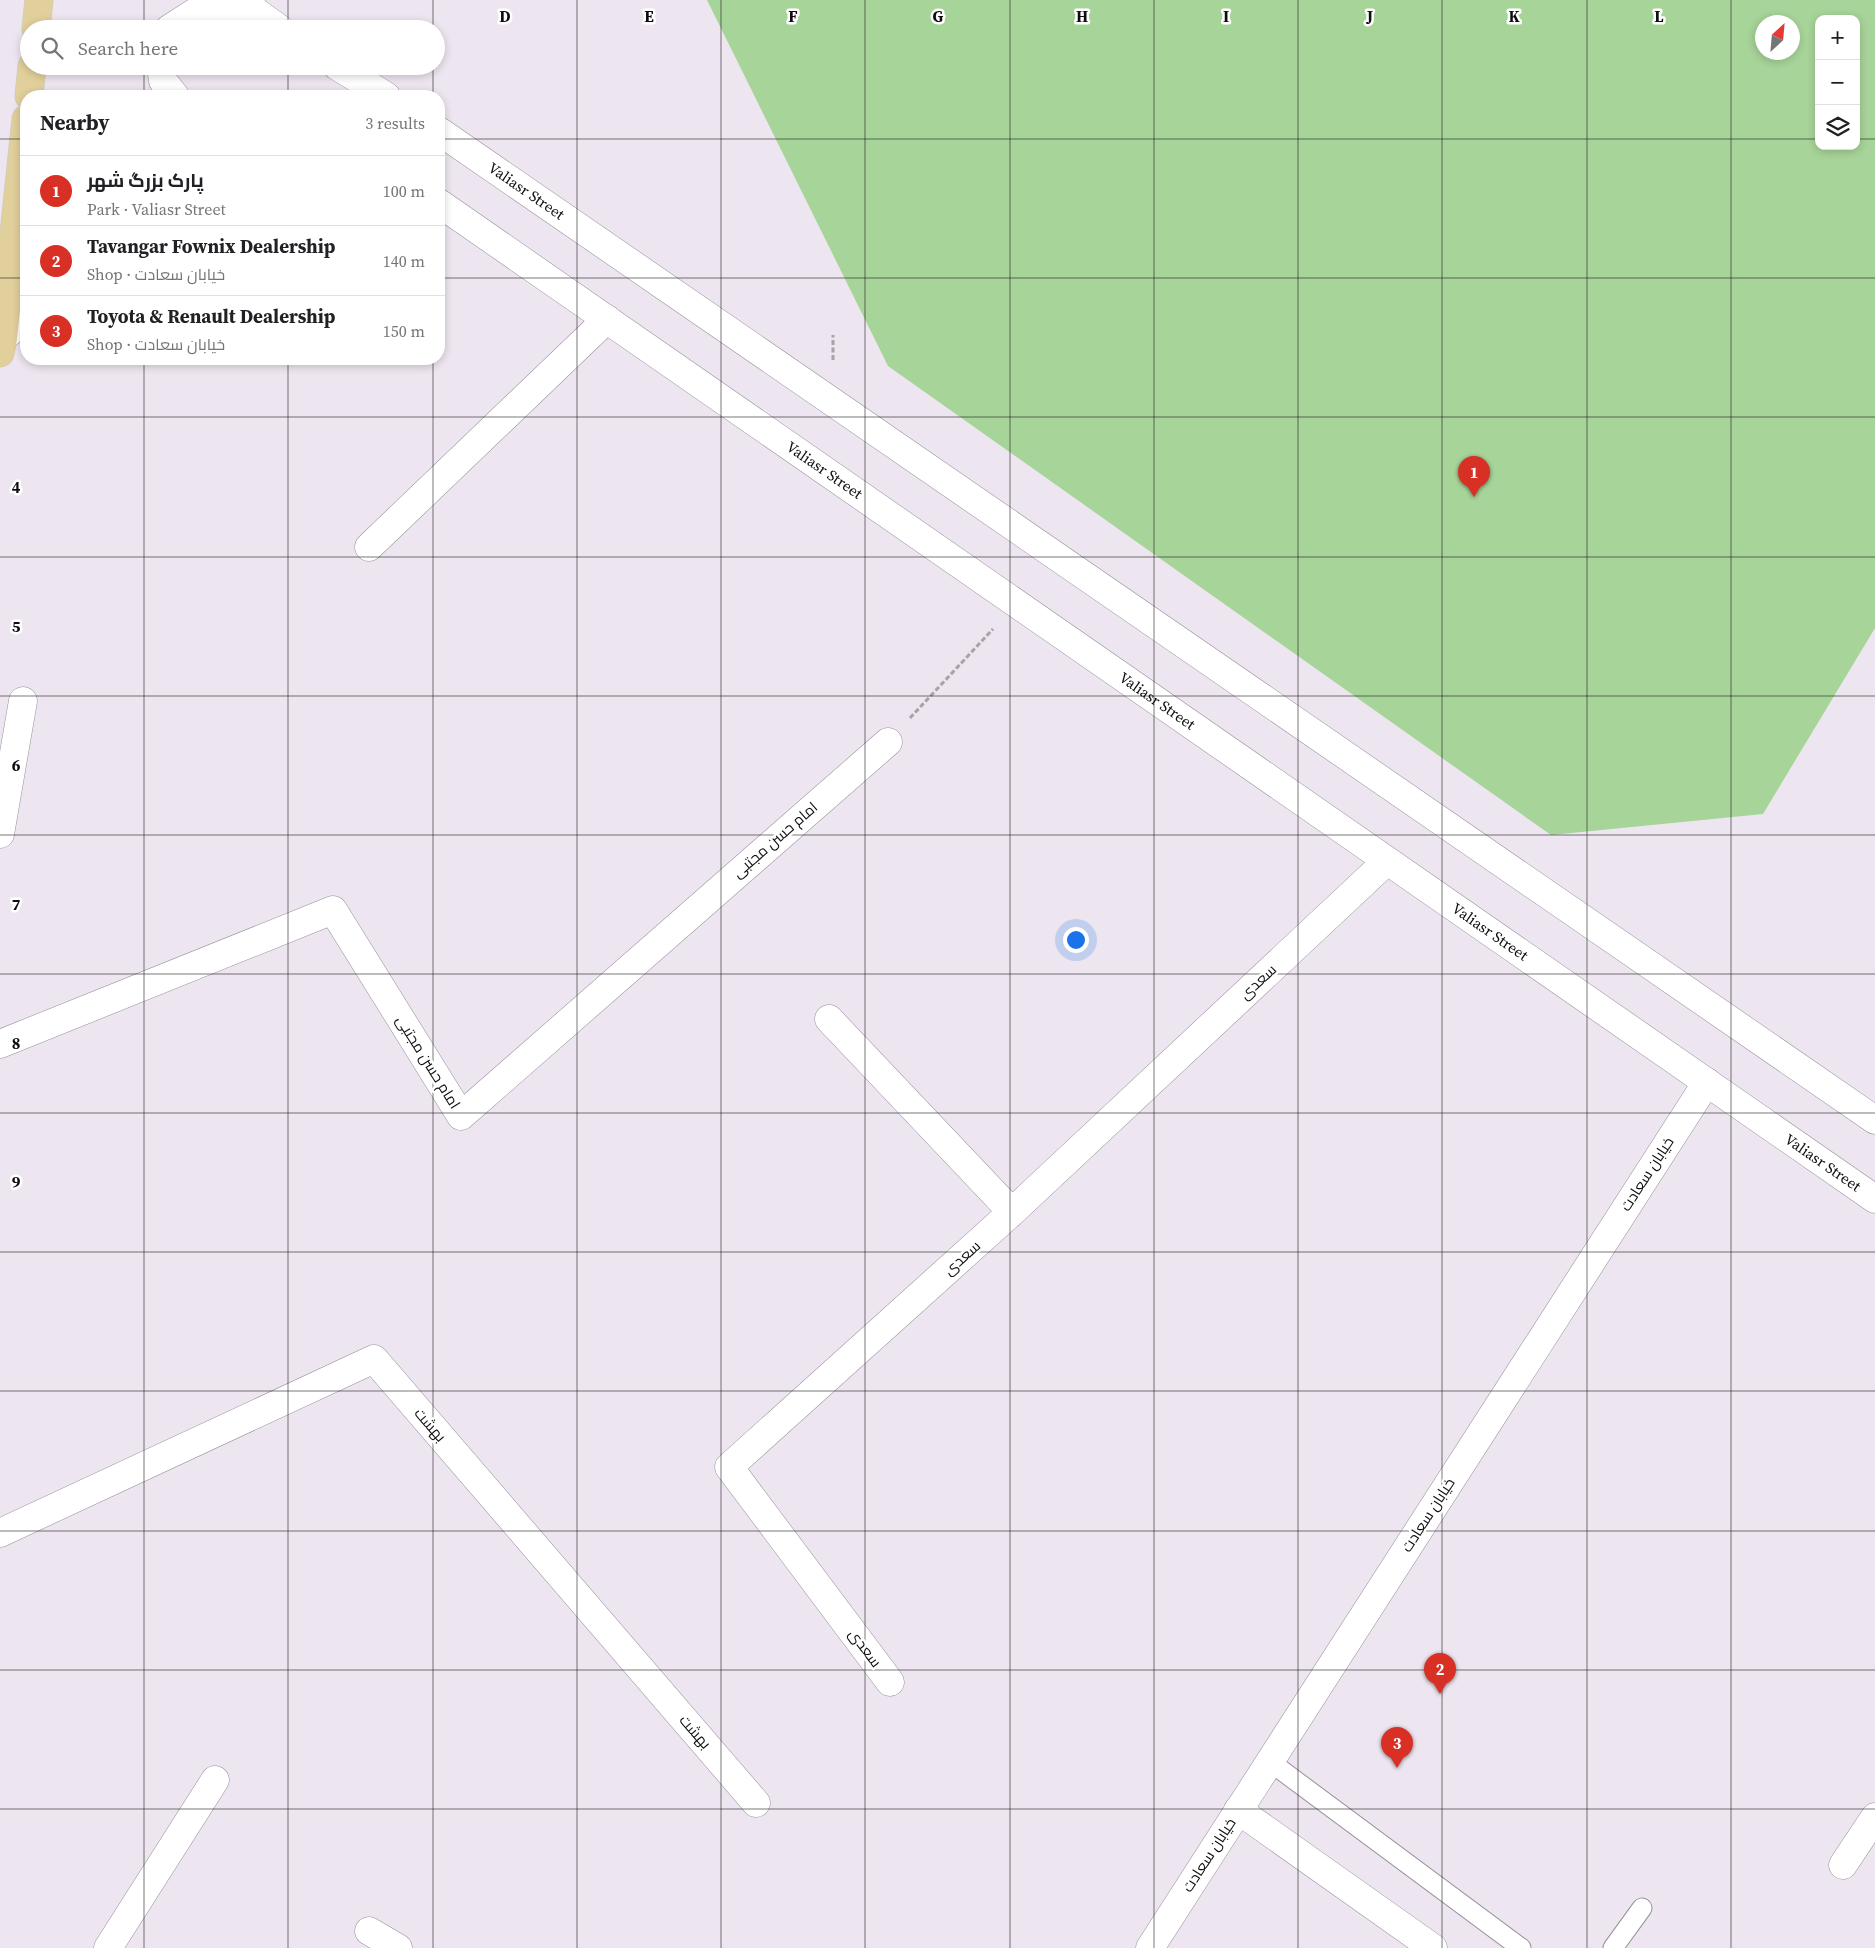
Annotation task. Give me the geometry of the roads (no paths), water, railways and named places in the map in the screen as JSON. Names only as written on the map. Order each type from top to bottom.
[{"type":"main road","points":[[37,20],[39,0]]},
{"type":"main road","points":[[30,90],[31,75]]},
{"type":"main road","points":[[2,346],[20,176]]},
{"type":"street","points":[[183,20],[200,9],[252,6],[269,20]]},
{"type":"street","points":[[162,75],[163,80],[170,90]]},
{"type":"street","points":[[352,75],[376,90]]},
{"type":"street","name":"Valiasr Street","points":[[445,135],[1875,1120]]},
{"type":"street","name":"Valiasr Street","points":[[445,207],[1875,1199]]},
{"type":"street","points":[[369,547],[607,319]]},
{"type":"street","points":[[2,346],[20,324]]},
{"type":"street","points":[[0,834],[23,701]]},
{"type":"street","name":"امام حسن مجتبی","points":[[0,1044],[334,910],[462,1116],[888,742]]},
{"type":"street","name":"سعدی","points":[[890,1682],[729,1467],[1012,1212],[1388,861]]},
{"type":"street","points":[[829,1019],[1012,1212]]},
{"type":"street","name":"خیابان سعادت","points":[[1150,1948],[1707,1082]]},
{"type":"street","name":"بهشت","points":[[0,1533],[374,1359],[756,1804]]},
{"type":"street","points":[[108,1948],[215,1780]]},
{"type":"street","points":[[1238,1810],[1433,1948]]},
{"type":"street","points":[[1842,1865],[1875,1817]]},
{"type":"street","points":[[368,1931],[398,1948]]},
{"type":"lane","points":[[1269,1762],[1521,1948]]},
{"type":"lane","points":[[1613,1948],[1642,1908]]},
{"type":"place","name":"پارک بزرگ شهر","points":[[1474,497]]},
{"type":"place","name":"Tavangar Fownix Dealership","points":[[1440,1694]]},
{"type":"place","name":"Toyota & Renault Dealership","points":[[1397,1768]]}]
